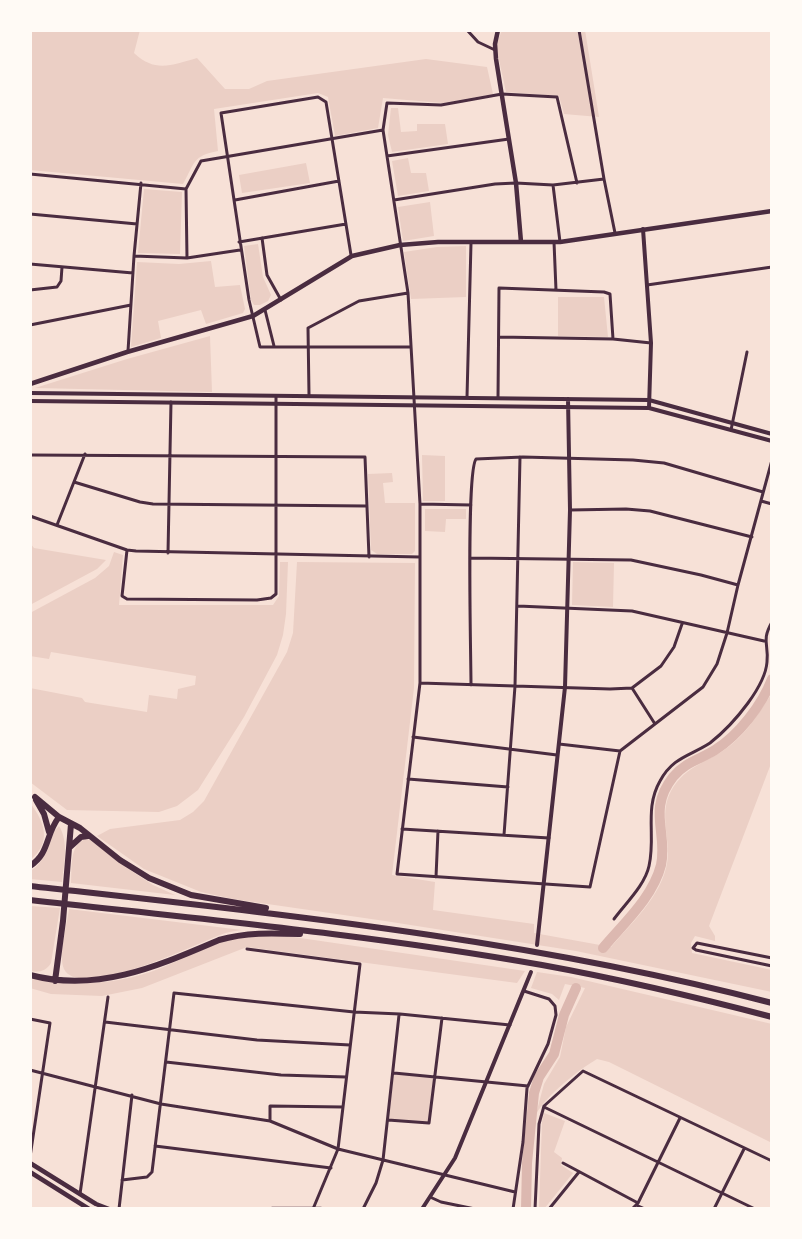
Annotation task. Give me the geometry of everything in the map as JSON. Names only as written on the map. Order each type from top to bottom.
[{"type":"highway","points":[[49,832],[44,814],[34,797],[59,817],[80,828],[135,870],[191,895],[403,931]]},
{"type":"highway","points":[[30,866],[44,852],[49,832],[59,817]]},
{"type":"highway","points":[[55,981],[63,921],[71,825]]},
{"type":"highway","points":[[70,848],[81,837],[90,836]]},
{"type":"highway","points":[[30,886],[260,911],[548,953],[772,1003]]},
{"type":"highway","points":[[30,900],[334,934],[544,966],[597,976],[772,1017]]},
{"type":"highway","points":[[30,975],[55,981],[95,981],[128,975],[166,963],[219,939],[242,934],[334,934]]},
{"type":"main road","points":[[498,30],[495,50],[516,183],[521,242]]},
{"type":"main road","points":[[30,384],[128,351],[253,316],[352,256],[400,245],[471,241],[557,242],[772,211]]},
{"type":"main road","points":[[30,1163],[109,1209]]},
{"type":"main road","points":[[30,1172],[89,1209]]},
{"type":"main road","points":[[272,1209],[321,1209]]},
{"type":"street","points":[[467,30],[478,42],[495,50]]},
{"type":"street","points":[[579,30],[615,233]]},
{"type":"street","points":[[577,183],[557,97],[502,94],[441,105],[387,103],[382,130],[408,293],[420,504],[420,683],[397,874],[590,887],[620,751],[703,687],[717,664],[772,460]]},
{"type":"street","points":[[352,256],[326,102],[321,97],[221,113],[235,200],[240,250],[260,347],[411,347]]},
{"type":"street","points":[[187,258],[186,189],[201,160],[382,130]]},
{"type":"street","points":[[387,156],[509,139]]},
{"type":"street","points":[[30,174],[186,189]]},
{"type":"street","points":[[394,200],[516,183],[554,185],[604,179]]},
{"type":"street","points":[[235,200],[339,181]]},
{"type":"street","points":[[128,351],[141,183]]},
{"type":"street","points":[[554,185],[557,242],[556,290]]},
{"type":"street","points":[[30,214],[137,224]]},
{"type":"street","points":[[240,242],[346,224]]},
{"type":"street","points":[[644,228],[651,343],[648,408]]},
{"type":"street","points":[[262,238],[267,275],[281,300]]},
{"type":"street","points":[[467,397],[471,241]]},
{"type":"street","points":[[134,256],[187,258],[240,250]]},
{"type":"street","points":[[30,264],[133,273]]},
{"type":"street","points":[[30,290],[57,287],[61,281],[62,267]]},
{"type":"street","points":[[648,285],[772,267]]},
{"type":"street","points":[[498,398],[499,288],[610,294],[613,339]]},
{"type":"street","points":[[309,395],[308,328],[353,303],[408,293]]},
{"type":"street","points":[[30,325],[131,305]]},
{"type":"street","points":[[265,310],[274,347]]},
{"type":"street","points":[[499,337],[613,339],[651,343]]},
{"type":"street","points":[[731,429],[747,352]]},
{"type":"street","points":[[30,393],[649,400],[772,434]]},
{"type":"street","points":[[126,550],[122,596],[131,600],[257,600],[271,598],[277,592],[276,395]]},
{"type":"street","points":[[537,945],[566,687],[570,510],[568,399]]},
{"type":"street","points":[[30,401],[648,408],[772,441]]},
{"type":"street","points":[[168,553],[171,402]]},
{"type":"street","points":[[56,526],[85,454]]},
{"type":"street","points":[[30,455],[365,457],[369,557]]},
{"type":"street","points":[[504,835],[515,686],[520,457]]},
{"type":"street","points":[[471,685],[471,505],[472,472],[476,459],[569,458],[664,463],[763,492]]},
{"type":"street","points":[[74,482],[140,502],[367,506]]},
{"type":"street","points":[[761,501],[772,504]]},
{"type":"street","points":[[420,504],[471,505]]},
{"type":"street","points":[[570,510],[650,511],[752,537]]},
{"type":"street","points":[[30,516],[126,550],[168,553],[420,557]]},
{"type":"street","points":[[471,558],[631,560],[738,585]]},
{"type":"street","points":[[518,606],[632,611],[765,641]]},
{"type":"street","points":[[614,919],[649,868],[652,838],[651,801],[659,783],[668,767],[723,733],[747,704],[760,684],[767,662],[765,641],[772,622]]},
{"type":"street","points":[[420,683],[618,690],[632,688],[667,660],[682,624]]},
{"type":"street","points":[[632,688],[655,724]]},
{"type":"street","points":[[413,737],[558,756]]},
{"type":"street","points":[[560,744],[620,751]]},
{"type":"street","points":[[408,779],[508,787]]},
{"type":"street","points":[[402,829],[549,838]]},
{"type":"street","points":[[436,877],[438,831]]},
{"type":"street","points":[[772,958],[697,943],[693,948],[772,966]]},
{"type":"street","points":[[247,949],[360,964],[338,1149],[314,1209]]},
{"type":"street","points":[[420,1209],[455,1158],[531,972]]},
{"type":"street","points":[[513,1209],[528,1086],[548,1044],[556,1015],[555,1006],[549,999],[524,991]]},
{"type":"street","points":[[122,1180],[150,1175],[174,993],[354,1012],[400,1014],[510,1025]]},
{"type":"street","points":[[80,1194],[108,997]]},
{"type":"street","points":[[363,1209],[376,1183],[383,1160],[400,1014]]},
{"type":"street","points":[[388,1120],[429,1123],[441,1018]]},
{"type":"street","points":[[30,1019],[50,1023],[30,1157]]},
{"type":"street","points":[[105,1022],[257,1040],[350,1046]]},
{"type":"street","points":[[166,1062],[281,1075],[346,1077]]},
{"type":"street","points":[[30,1070],[161,1104],[270,1121],[338,1149],[515,1192]]},
{"type":"street","points":[[535,1209],[539,1124],[544,1107],[583,1071],[772,1161]]},
{"type":"street","points":[[394,1073],[528,1086]]},
{"type":"street","points":[[119,1209],[132,1095]]},
{"type":"street","points":[[270,1121],[270,1107],[343,1107]]},
{"type":"street","points":[[544,1107],[755,1209]]},
{"type":"street","points":[[632,1209],[637,1204],[680,1118]]},
{"type":"street","points":[[155,1146],[331,1168]]},
{"type":"street","points":[[714,1209],[744,1148]]},
{"type":"street","points":[[563,1163],[645,1209]]},
{"type":"street","points":[[549,1209],[579,1172]]},
{"type":"street","points":[[430,1197],[441,1202],[475,1209]]},
{"type":"shaded area","points":[[30,30],[140,30],[134,53],[142,59],[164,66],[197,58],[225,89],[249,89],[267,81],[426,59],[487,67],[493,94],[443,103],[383,98],[378,128],[335,136],[328,97],[318,93],[214,109],[218,151],[199,158],[183,184],[30,170]]},
{"type":"shaded area","points":[[502,30],[585,30],[599,117],[564,114],[559,96],[506,92],[496,46]]},
{"type":"shaded area","points":[[391,108],[398,108],[401,132],[417,131],[417,124],[445,124],[448,144],[392,152],[388,135]]},
{"type":"shaded area","points":[[408,158],[411,173],[426,173],[429,191],[398,196],[392,161]]},
{"type":"shaded area","points":[[306,163],[310,183],[242,193],[239,175]]},
{"type":"shaded area","points":[[144,189],[182,192],[180,254],[138,253]]},
{"type":"shaded area","points":[[430,202],[434,236],[403,241],[398,207]]},
{"type":"shaded area","points":[[258,244],[263,277],[271,295],[268,301],[254,305],[251,300],[244,246]]},
{"type":"shaded area","points":[[466,246],[466,297],[411,299],[404,252]]},
{"type":"shaded area","points":[[211,261],[215,287],[240,285],[245,309],[243,313],[206,324],[201,310],[158,321],[161,338],[131,347],[137,262],[179,264]]},
{"type":"shaded area","points":[[558,297],[604,297],[608,337],[558,336]]},
{"type":"shaded area","points":[[210,336],[212,392],[35,388],[127,359]]},
{"type":"shaded area","points":[[422,455],[445,456],[445,501],[423,501]]},
{"type":"shaded area","points":[[392,473],[393,482],[383,483],[385,503],[415,503],[415,551],[412,554],[377,554],[371,550],[368,474]]},
{"type":"shaded area","points":[[425,509],[466,509],[466,519],[446,519],[445,532],[425,531]]},
{"type":"shaded area","points":[[30,543],[34,548],[106,560],[97,569],[30,605]]},
{"type":"shaded area","points":[[114,552],[123,555],[119,605],[273,605],[279,596],[280,562],[288,562],[286,614],[277,655],[244,717],[198,790],[177,806],[159,812],[67,810],[30,782],[30,688],[82,698],[85,702],[147,712],[149,695],[177,699],[178,689],[195,685],[196,676],[51,652],[49,659],[30,656],[30,613],[95,578],[109,566]]},
{"type":"shaded area","points":[[297,562],[415,563],[414,688],[392,875],[435,882],[433,910],[534,924],[534,933],[611,947],[648,904],[662,880],[668,854],[666,807],[671,791],[691,769],[738,739],[772,693],[772,761],[709,926],[715,936],[715,941],[695,936],[691,943],[692,953],[772,970],[772,992],[576,951],[233,899],[201,892],[144,869],[97,836],[110,829],[180,820],[204,801],[287,652],[293,633]]},
{"type":"shaded area","points":[[573,562],[614,563],[613,607],[572,605]]},
{"type":"shaded area","points":[[30,803],[42,825],[44,840],[30,860]]},
{"type":"shaded area","points":[[59,826],[65,846],[62,882],[30,879],[30,871],[41,862],[51,837]]},
{"type":"shaded area","points":[[85,839],[90,840],[153,885],[175,895],[71,883],[74,852],[80,842]]},
{"type":"shaded area","points":[[30,906],[60,908],[51,963],[45,970],[30,971]]},
{"type":"shaded area","points":[[69,909],[242,930],[223,934],[114,975],[92,978],[74,977],[64,969],[62,963],[62,948]]},
{"type":"shaded area","points":[[280,935],[525,971],[517,983],[247,947],[142,988],[102,996],[51,994],[30,988],[30,978],[63,983],[96,983],[129,978],[161,968],[228,940],[248,936]]},
{"type":"shaded area","points":[[537,972],[571,977],[772,1024],[772,1143],[609,1062],[597,1059],[564,1084],[541,1106],[536,1114],[544,1084],[560,1057],[566,1027],[585,988],[565,984],[559,1000],[552,994],[531,988]]},
{"type":"shaded area","points":[[394,1073],[435,1076],[429,1123],[388,1120]]},
{"type":"shaded area","points":[[544,1113],[565,1121],[554,1152],[562,1158],[561,1165],[573,1173],[544,1209],[539,1209],[542,1122]]},
{"type":"waterway","points":[[603,948],[645,899],[657,877],[662,853],[660,811],[665,789],[683,768],[724,744],[741,728],[756,709],[772,679]]},
{"type":"waterway","points":[[526,1209],[527,1163],[534,1093],[539,1077],[554,1054],[564,1015],[576,988]]}]
